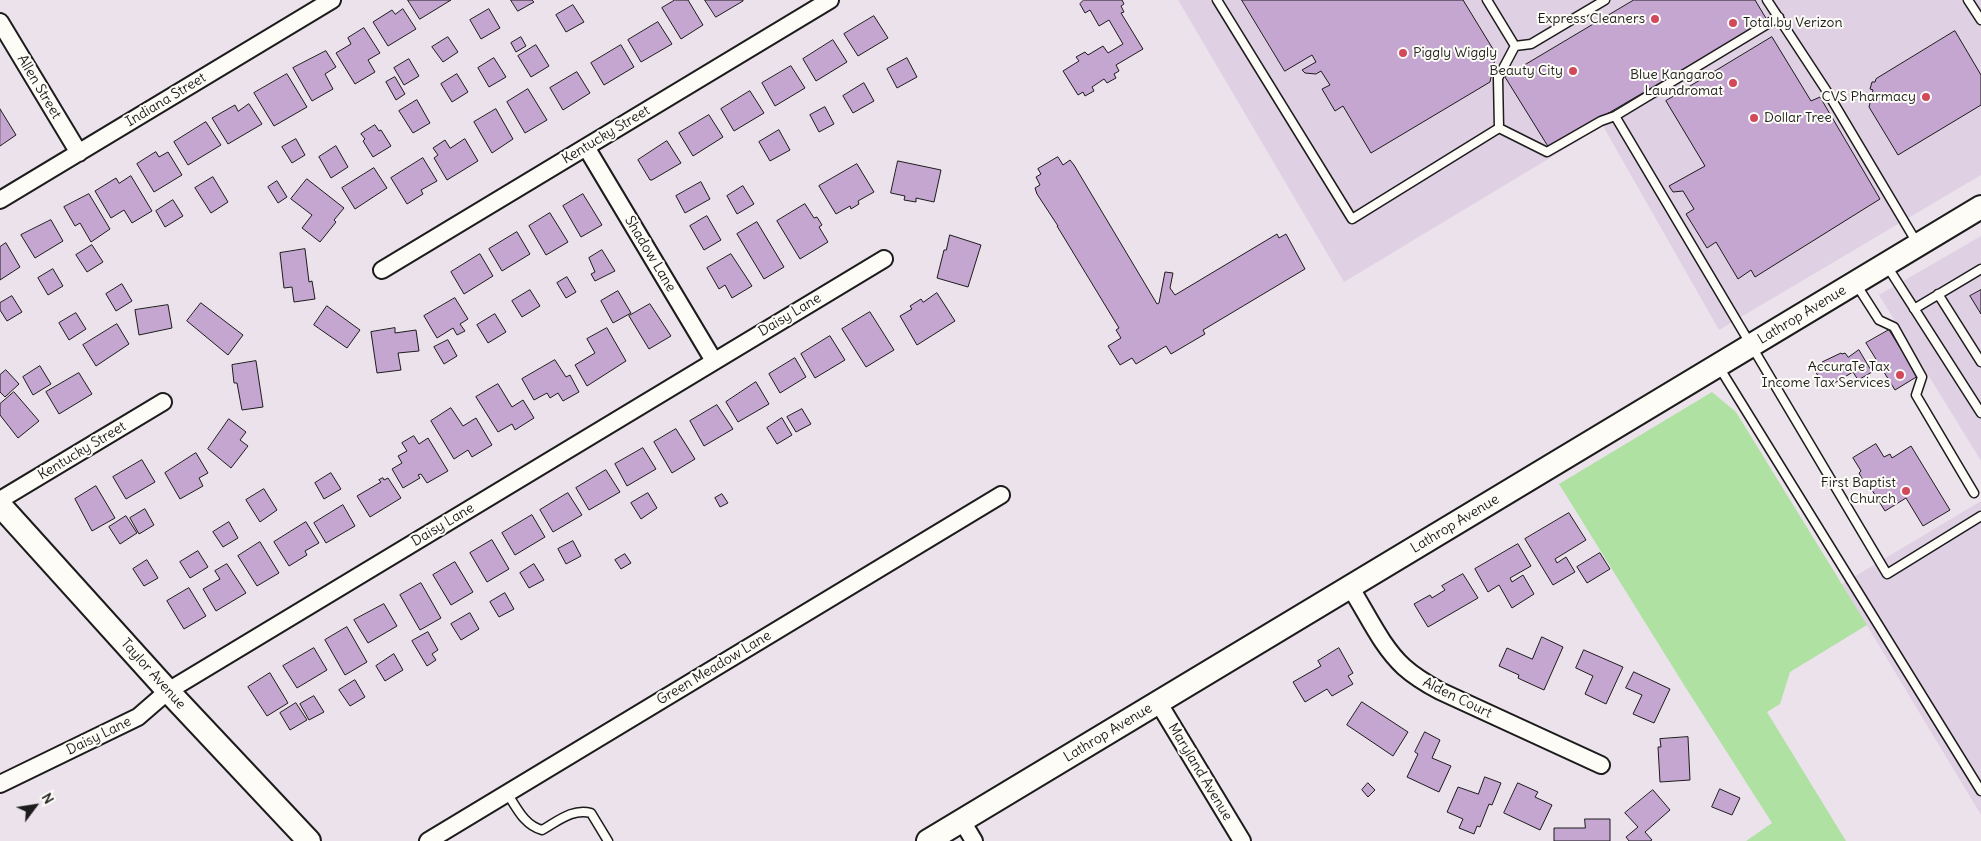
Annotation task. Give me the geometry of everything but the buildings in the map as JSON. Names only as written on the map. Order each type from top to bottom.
[{"type":"street","name":"Indiana Street","points":[[0,200],[332,0]]},
{"type":"street","name":"Kentucky Street","points":[[382,270],[830,0]]},
{"type":"street","name":"Allen Street","points":[[0,22],[79,153]]},
{"type":"street","name":"Shadow Lane","points":[[586,147],[714,361]]},
{"type":"street","name":"Lathrop Avenue","points":[[928,841],[1981,207]]},
{"type":"street","name":"Daisy Lane","points":[[0,784],[138,717],[168,691],[884,259]]},
{"type":"street","name":"Kentucky Street","points":[[0,500],[163,402]]},
{"type":"street","name":"Green Meadow Lane","points":[[428,841],[1001,496]]},
{"type":"street","name":"Taylor Avenue","points":[[0,505],[168,691],[309,841]]},
{"type":"street","name":"Alden Court","points":[[1350,587],[1389,650],[1404,667],[1421,681],[1601,765]]},
{"type":"street","name":"Maryland Avenue","points":[[1158,702],[1242,841]]},
{"type":"street","points":[[962,821],[974,841]]},
{"type":"lane","points":[[1217,0],[1352,219],[1499,128]]},
{"type":"lane","points":[[1487,0],[1515,46]]},
{"type":"lane","points":[[1515,46],[1530,44],[1605,0]]},
{"type":"lane","points":[[1768,0],[1826,90],[1918,245]]},
{"type":"lane","points":[[1969,0],[1981,20]]},
{"type":"lane","points":[[1499,128],[1547,152],[1601,121],[1615,116],[1779,17]]},
{"type":"lane","points":[[1499,128],[1498,78],[1515,46]]},
{"type":"lane","points":[[1615,116],[1887,574],[1981,516]]},
{"type":"lane","points":[[1886,264],[1981,413]]},
{"type":"lane","points":[[1914,309],[1981,269]]},
{"type":"lane","points":[[1855,283],[1879,320],[1894,327],[1922,377],[1916,395],[1974,493]]},
{"type":"lane","points":[[1938,294],[1981,362]]},
{"type":"lane","points":[[1718,365],[1981,791]]},
{"type":"lane","points":[[507,793],[522,816],[533,827],[542,830],[575,812],[591,813],[608,841]]},
{"type":"shaded area","points":[[1178,0],[1981,0],[1981,175],[1719,330],[1603,126],[1344,282]]},
{"type":"shaded area","points":[[1981,236],[1981,461],[1879,295]]},
{"type":"shaded area","points":[[1981,501],[1981,815],[1842,584]]},
{"type":"green space","points":[[1712,392],[1736,412],[1867,625],[1790,672],[1780,704],[1767,712],[1846,841],[1746,841],[1772,823],[1559,484]]},
{"type":"place","name":"Express Cleaners","points":[[1655,19]]},
{"type":"place","name":"Total by Verizon","points":[[1733,23]]},
{"type":"place","name":"Piggly Wiggly","points":[[1403,53]]},
{"type":"place","name":"Beauty City","points":[[1573,71]]},
{"type":"place","name":"Blue Kangaroo Laundromat","points":[[1733,83]]},
{"type":"place","name":"CVS Pharmacy","points":[[1926,97]]},
{"type":"place","name":"Dollar Tree","points":[[1754,118]]},
{"type":"place","name":"AccuraTe Tax Income Tax Services","points":[[1900,375]]},
{"type":"place","name":"First Baptist Church","points":[[1906,491]]}]
